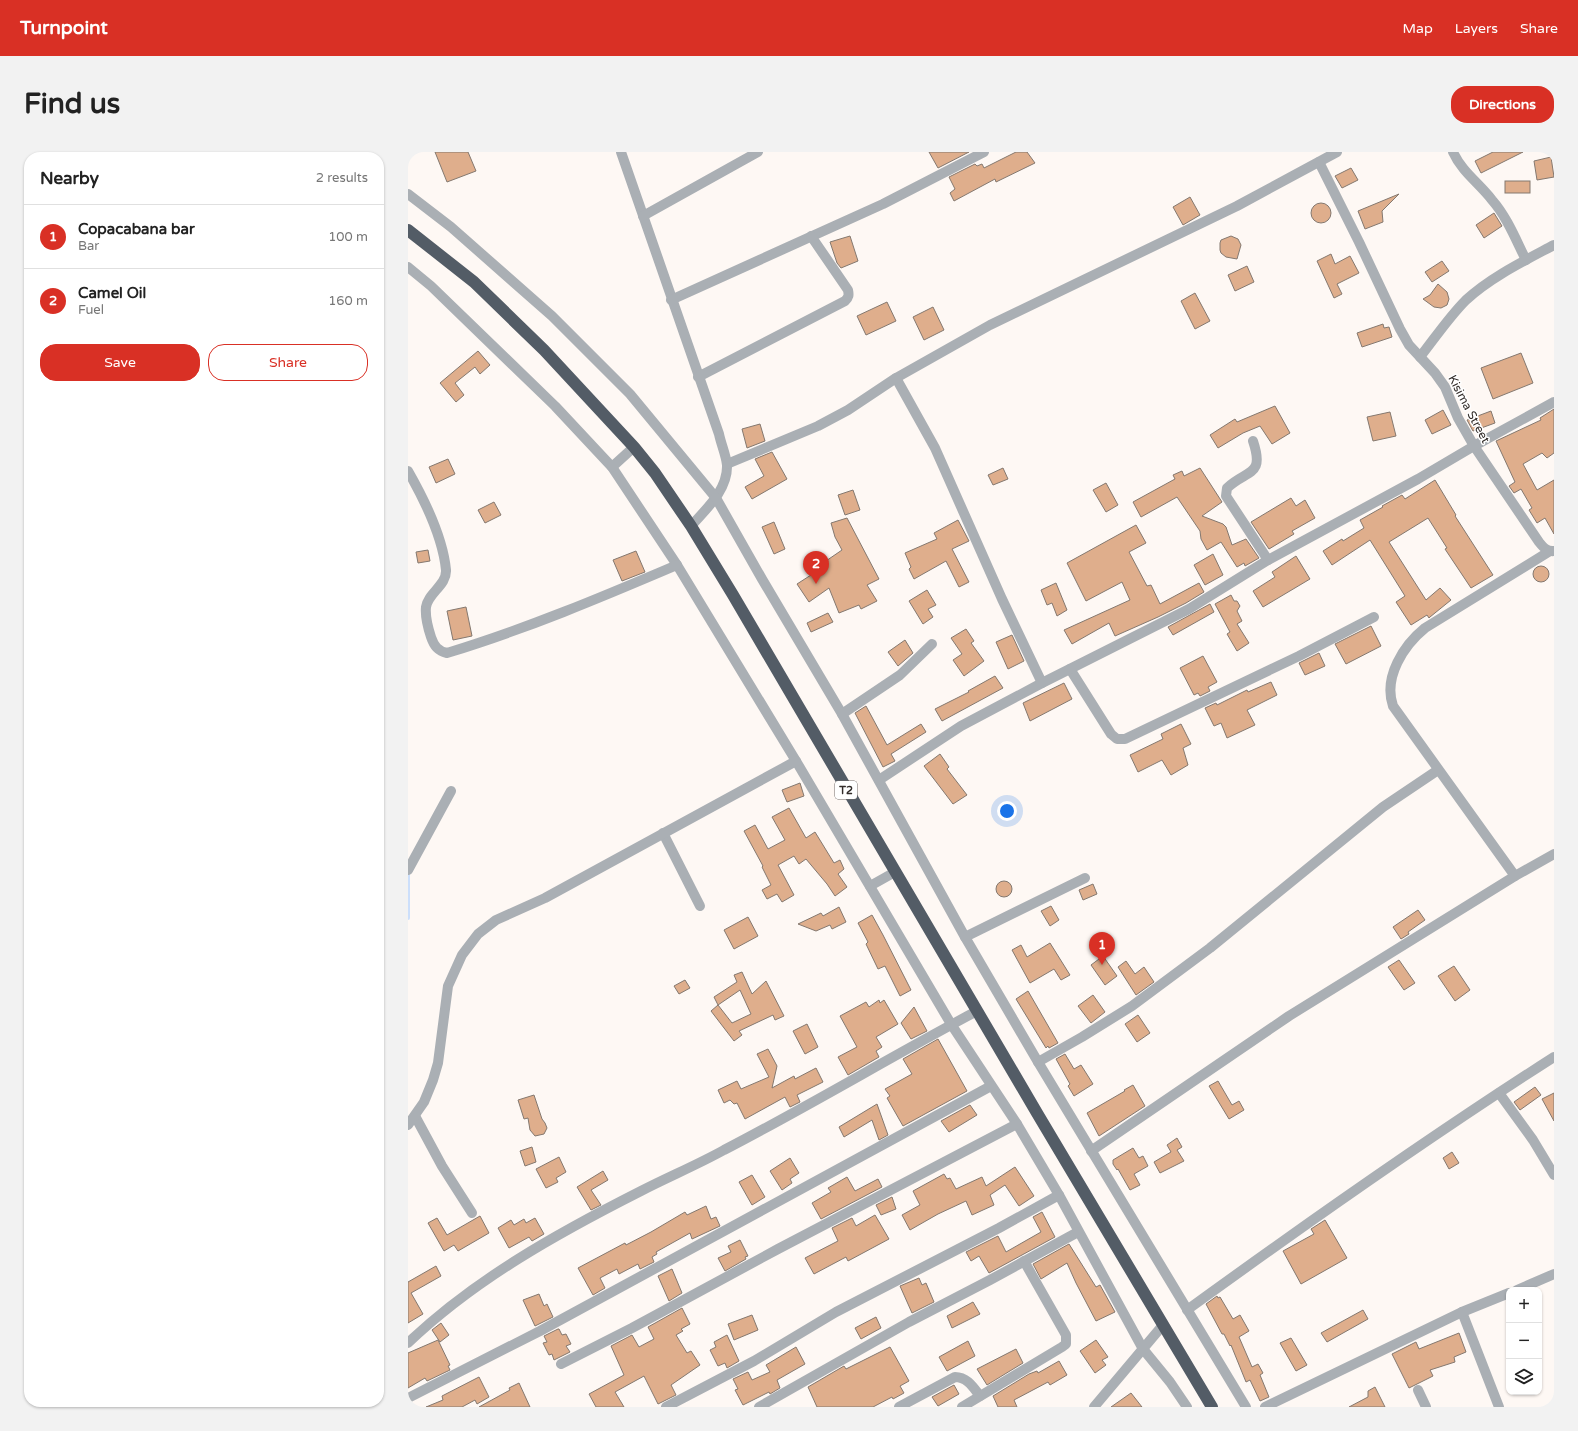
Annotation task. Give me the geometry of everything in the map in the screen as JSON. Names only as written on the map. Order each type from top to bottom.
[{"type":"highway","name":"T2","points":[[408,230],[474,282],[544,350],[634,447],[655,473],[733,595],[895,872],[1212,1407]]},
{"type":"street","points":[[621,152],[671,300],[719,434],[727,464],[726,476],[716,498],[690,526]]},
{"type":"street","points":[[642,216],[758,152]]},
{"type":"street","points":[[671,300],[883,204],[984,152]]},
{"type":"street","points":[[727,464],[818,426],[848,410],[896,378],[990,325],[1230,209],[1337,152]]},
{"type":"street","points":[[1453,152],[1462,168],[1498,207],[1526,260]]},
{"type":"street","name":"Kisima Street","points":[[1319,162],[1409,345],[1436,373],[1445,387],[1458,418],[1474,446],[1539,542],[1543,547],[1552,551]]},
{"type":"street","points":[[408,194],[451,227],[552,316],[630,394],[716,498],[842,714],[965,937],[1091,1151],[1246,1407]]},
{"type":"street","points":[[698,377],[845,301],[848,298],[848,290],[811,236]]},
{"type":"street","points":[[1420,357],[1448,321],[1467,300],[1495,278],[1554,245]]},
{"type":"street","points":[[408,267],[431,286],[549,400],[612,467],[677,565],[796,761],[951,1024],[1017,1124],[1059,1195],[1143,1349],[1170,1382],[1187,1407]]},
{"type":"street","points":[[896,378],[935,448],[1002,599],[1042,683]]},
{"type":"street","points":[[878,780],[961,726],[1042,683],[1189,609],[1268,560],[1418,479],[1554,402]]},
{"type":"street","points":[[1253,441],[1257,455],[1256,465],[1250,474],[1227,488],[1226,496],[1268,560]]},
{"type":"street","points":[[612,467],[634,447]]},
{"type":"street","points":[[408,471],[431,518],[443,556],[446,572],[443,580],[430,597],[426,607],[427,622],[433,643],[438,650],[442,652],[447,653],[487,640],[591,601],[677,565]]},
{"type":"street","points":[[1515,876],[1393,706],[1390,697],[1390,686],[1393,673],[1403,652],[1414,637],[1425,628],[1552,551]]},
{"type":"street","points":[[1070,669],[1111,734],[1117,739],[1125,739],[1285,663],[1374,617]]},
{"type":"street","points":[[842,714],[900,675],[932,644]]},
{"type":"street","points":[[408,1125],[424,1102],[438,1063],[448,986],[462,955],[478,934],[496,920],[545,898],[796,761]]},
{"type":"street","points":[[1038,1062],[1132,1006],[1210,948],[1383,807],[1438,770]]},
{"type":"street","points":[[408,870],[451,792]]},
{"type":"street","points":[[663,833],[700,906]]},
{"type":"street","points":[[1091,1151],[1289,1016],[1515,876],[1554,854]]},
{"type":"street","points":[[870,886],[895,872]]},
{"type":"street","points":[[965,937],[1085,878]]},
{"type":"street","points":[[408,1343],[439,1315],[473,1289],[514,1262],[578,1224],[792,1115],[833,1090],[977,1011]]},
{"type":"street","points":[[1187,1310],[1280,1242],[1554,1057]]},
{"type":"street","points":[[408,1398],[540,1331],[991,1086]]},
{"type":"street","points":[[1499,1093],[1534,1140],[1554,1175]]},
{"type":"street","points":[[415,1116],[442,1166],[472,1213]]},
{"type":"street","points":[[561,1364],[632,1328],[1017,1124]]},
{"type":"street","points":[[666,1407],[754,1361],[836,1312],[1000,1228],[1059,1195]]},
{"type":"street","points":[[759,1407],[909,1322],[1078,1232]]},
{"type":"street","points":[[962,1407],[1066,1344],[1066,1335],[1024,1261]]},
{"type":"street","points":[[1524,1287],[1554,1274]]},
{"type":"street","points":[[1265,1407],[1462,1312],[1506,1294]]},
{"type":"street","points":[[1462,1312],[1499,1407]]},
{"type":"street","points":[[1094,1407],[1163,1325]]},
{"type":"street","points":[[899,1407],[955,1377],[961,1377],[967,1380],[980,1396]]},
{"type":"street","points":[[1418,1390],[1426,1407]]},
{"type":"building","points":[[435,152],[468,152],[476,171],[447,182]]},
{"type":"building","points":[[929,152],[969,152],[938,168]]},
{"type":"building","points":[[1016,152],[1027,152],[1035,163],[996,182],[995,179],[954,201],[950,193],[955,189],[949,177],[975,164],[977,166],[982,164],[984,168]]},
{"type":"building","points":[[1493,152],[1523,152],[1481,173],[1475,161]]},
{"type":"building","points":[[1551,157],[1554,177],[1537,180],[1534,161]]},
{"type":"building","points":[[1351,168],[1358,180],[1342,188],[1335,176]]},
{"type":"building","points":[[1505,181],[1530,181],[1530,193],[1505,193]]},
{"type":"building","points":[[1399,194],[1382,211],[1383,222],[1365,229],[1358,211]]},
{"type":"building","points":[[1190,197],[1200,215],[1183,225],[1173,207]]},
{"type":"building","points":[[1317,203],[1325,203],[1331,209],[1331,217],[1325,223],[1317,223],[1311,217],[1311,209]]},
{"type":"building","points":[[1494,213],[1502,226],[1484,238],[1476,225]]},
{"type":"building","points":[[850,236],[858,261],[841,268],[837,263],[830,242]]},
{"type":"building","points":[[1231,236],[1238,239],[1241,245],[1237,259],[1226,257],[1220,250],[1221,240]]},
{"type":"building","points":[[1331,254],[1335,264],[1350,256],[1359,273],[1337,284],[1342,294],[1334,298],[1317,261]]},
{"type":"building","points":[[1442,261],[1449,271],[1432,282],[1425,272]]},
{"type":"building","points":[[1247,266],[1254,282],[1235,291],[1228,275]]},
{"type":"building","points":[[1438,284],[1447,292],[1449,299],[1447,305],[1441,308],[1434,307],[1423,299],[1430,295]]},
{"type":"building","points":[[1195,293],[1210,321],[1195,329],[1181,301]]},
{"type":"building","points":[[887,302],[896,321],[866,335],[857,316]]},
{"type":"building","points":[[933,307],[944,330],[924,340],[913,317]]},
{"type":"building","points":[[1383,324],[1384,328],[1389,327],[1392,337],[1362,347],[1357,333]]},
{"type":"building","points":[[478,351],[490,365],[480,374],[475,367],[455,383],[464,395],[456,402],[440,383]]},
{"type":"building","points":[[1521,353],[1533,383],[1493,399],[1481,368]]},
{"type":"building","points":[[1275,406],[1290,433],[1272,444],[1260,426],[1243,433],[1218,448],[1210,435],[1235,419],[1237,422]]},
{"type":"building","points":[[1554,409],[1554,453],[1547,458],[1542,453],[1523,464],[1537,490],[1554,480],[1554,534],[1545,518],[1537,523],[1529,510],[1532,508],[1521,489],[1514,493],[1509,486],[1515,482],[1496,441],[1541,420],[1540,418]]},
{"type":"building","points":[[1443,410],[1451,425],[1432,434],[1425,420]]},
{"type":"building","points":[[1491,411],[1495,423],[1473,431],[1467,420]]},
{"type":"building","points":[[1390,412],[1396,436],[1373,441],[1367,417]]},
{"type":"building","points":[[760,424],[765,441],[747,448],[742,429]]},
{"type":"building","points":[[772,452],[787,479],[752,499],[745,487],[764,476],[755,459]]},
{"type":"building","points":[[448,459],[455,474],[436,483],[429,467]]},
{"type":"building","points":[[1003,468],[1008,479],[993,485],[988,475]]},
{"type":"building","points":[[1200,468],[1222,502],[1202,516],[1223,524],[1226,527],[1232,545],[1246,539],[1259,558],[1245,566],[1244,563],[1237,567],[1221,542],[1207,550],[1201,539],[1200,531],[1177,497],[1141,517],[1133,502],[1175,479],[1173,475],[1182,471],[1184,476]]},
{"type":"building","points":[[1435,480],[1456,515],[1455,516],[1493,575],[1471,588],[1445,549],[1447,548],[1428,518],[1389,542],[1426,600],[1440,588],[1451,600],[1429,618],[1427,615],[1411,625],[1396,602],[1405,596],[1370,540],[1332,565],[1323,551],[1364,528],[1360,520],[1383,507],[1382,506],[1402,495],[1405,499]]},
{"type":"building","points":[[1106,483],[1118,505],[1106,512],[1093,490]]},
{"type":"building","points":[[853,490],[860,510],[845,515],[838,495]]},
{"type":"building","points":[[1291,498],[1296,506],[1305,500],[1315,518],[1292,531],[1294,534],[1269,549],[1251,522]]},
{"type":"building","points":[[494,502],[501,515],[485,523],[478,510]]},
{"type":"building","points":[[847,518],[879,579],[867,585],[877,601],[861,609],[859,605],[839,613],[829,588],[809,602],[797,584],[825,566],[823,563],[842,550],[835,537],[831,523]]},
{"type":"building","points":[[958,520],[969,541],[952,549],[969,582],[959,587],[946,561],[914,579],[909,569],[911,567],[905,553],[937,539],[934,533]]},
{"type":"building","points":[[774,522],[785,549],[774,554],[762,527]]},
{"type":"building","points":[[1136,525],[1146,543],[1129,552],[1147,586],[1151,585],[1160,604],[1199,583],[1204,592],[1158,617],[1115,636],[1109,623],[1072,644],[1064,630],[1130,600],[1122,582],[1086,601],[1067,563]]},
{"type":"building","points":[[428,550],[430,561],[418,563],[416,552]]},
{"type":"building","points":[[636,551],[645,572],[622,581],[613,560]]},
{"type":"building","points":[[1213,554],[1223,575],[1205,585],[1194,565]]},
{"type":"building","points":[[1296,556],[1310,579],[1263,607],[1253,591],[1275,577],[1272,572]]},
{"type":"building","points":[[1538,566],[1544,566],[1549,571],[1547,580],[1544,582],[1538,582],[1533,577],[1533,571]]},
{"type":"building","points":[[1056,583],[1067,610],[1057,616],[1052,603],[1047,605],[1041,590]]},
{"type":"building","points":[[927,590],[936,605],[928,609],[933,617],[923,624],[909,601]]},
{"type":"building","points":[[1231,595],[1234,601],[1237,601],[1240,606],[1237,611],[1242,621],[1237,624],[1249,643],[1237,651],[1227,634],[1230,632],[1215,604]]},
{"type":"building","points":[[1210,604],[1214,612],[1173,635],[1168,627]]},
{"type":"building","points":[[466,607],[472,636],[453,640],[447,611]]},
{"type":"building","points":[[828,613],[833,622],[811,632],[807,623]]},
{"type":"building","points":[[1371,626],[1381,646],[1346,664],[1335,644]]},
{"type":"building","points":[[966,629],[974,641],[971,643],[984,661],[964,676],[953,660],[962,654],[951,638]]},
{"type":"building","points":[[1012,635],[1024,661],[1008,669],[996,642]]},
{"type":"building","points":[[905,640],[913,653],[898,666],[888,652]]},
{"type":"building","points":[[1319,653],[1325,666],[1305,675],[1299,663]]},
{"type":"building","points":[[1203,656],[1217,682],[1208,687],[1210,691],[1200,696],[1198,693],[1194,695],[1180,668]]},
{"type":"building","points":[[995,676],[1003,688],[942,721],[935,709],[969,692],[968,691]]},
{"type":"building","points":[[1271,682],[1277,695],[1247,710],[1255,725],[1227,738],[1221,723],[1214,726],[1205,708],[1216,703],[1217,705],[1247,690],[1248,692]]},
{"type":"building","points":[[1064,683],[1072,699],[1030,721],[1023,703]]},
{"type":"building","points":[[866,706],[887,745],[921,724],[926,732],[891,754],[895,761],[883,767],[855,713]]},
{"type":"building","points":[[1181,724],[1191,744],[1183,748],[1188,765],[1171,775],[1162,760],[1138,772],[1130,755],[1163,739],[1161,734]]},
{"type":"building","points":[[940,754],[949,767],[947,769],[967,795],[953,804],[924,766]]},
{"type":"building","points":[[800,783],[804,796],[787,802],[782,790]]},
{"type":"building","points":[[789,808],[806,838],[815,832],[834,863],[840,860],[844,869],[838,874],[847,887],[835,896],[806,859],[799,864],[794,856],[778,865],[794,895],[782,902],[777,894],[767,899],[762,890],[771,885],[762,867],[763,866],[744,831],[755,825],[768,849],[785,840],[772,817]]},
{"type":"building","points":[[1001,881],[1007,881],[1012,886],[1010,895],[1007,897],[1001,897],[996,892],[996,886]]},
{"type":"building","points":[[1093,884],[1097,894],[1083,900],[1079,890]]},
{"type":"building","points":[[1051,906],[1059,920],[1050,926],[1041,911]]},
{"type":"building","points":[[839,907],[846,922],[832,929],[830,925],[816,931],[798,924],[821,913],[823,916]]},
{"type":"building","points":[[1418,910],[1425,920],[1401,939],[1393,927]]},
{"type":"building","points":[[872,915],[911,990],[900,996],[885,966],[878,969],[866,944],[868,942],[858,923]]},
{"type":"building","points":[[748,917],[758,936],[734,949],[724,930]]},
{"type":"building","points":[[1050,943],[1070,975],[1061,980],[1054,969],[1030,983],[1012,950],[1021,945],[1027,957]]},
{"type":"building","points":[[1103,956],[1117,976],[1105,985],[1091,965]]},
{"type":"building","points":[[1399,960],[1415,983],[1404,990],[1388,967]]},
{"type":"building","points":[[1126,961],[1135,974],[1144,967],[1154,982],[1136,995],[1118,967]]},
{"type":"building","points":[[1454,966],[1470,990],[1455,1001],[1438,976]]},
{"type":"building","points":[[742,972],[752,994],[766,981],[784,1016],[775,1020],[773,1015],[739,1031],[742,1035],[734,1041],[711,1011],[718,1005],[714,997],[737,982],[734,975]],"holes":[[[740,990],[751,1014],[732,1023],[718,1005]]]},
{"type":"building","points":[[685,980],[690,988],[679,994],[674,986]]},
{"type":"building","points":[[1028,991],[1058,1043],[1049,1048],[1048,1046],[1046,1048],[1016,999]]},
{"type":"building","points":[[1093,995],[1105,1012],[1091,1023],[1078,1006]]},
{"type":"building","points":[[879,1000],[880,1003],[884,1000],[898,1024],[876,1037],[882,1047],[876,1051],[879,1057],[848,1075],[838,1057],[857,1047],[840,1016],[866,1002],[869,1007]]},
{"type":"building","points":[[914,1007],[927,1031],[911,1039],[901,1023]]},
{"type":"building","points":[[1138,1015],[1150,1033],[1137,1042],[1125,1024]]},
{"type":"building","points":[[807,1024],[818,1047],[805,1054],[793,1031]]},
{"type":"building","points":[[938,1039],[967,1091],[903,1126],[887,1098],[890,1096],[885,1089],[912,1074],[903,1059]]},
{"type":"building","points":[[768,1049],[777,1066],[772,1088],[794,1076],[795,1079],[816,1068],[823,1082],[797,1095],[800,1102],[790,1107],[785,1097],[745,1119],[737,1103],[734,1104],[730,1100],[724,1103],[718,1090],[737,1081],[741,1089],[769,1077],[757,1054]]},
{"type":"building","points":[[1065,1054],[1074,1069],[1081,1065],[1093,1084],[1074,1096],[1068,1086],[1070,1084],[1056,1059]]},
{"type":"building","points":[[1218,1081],[1232,1105],[1239,1101],[1244,1110],[1229,1119],[1209,1086]]},
{"type":"building","points":[[1133,1085],[1145,1106],[1099,1136],[1087,1113]]},
{"type":"building","points":[[1535,1087],[1541,1095],[1520,1110],[1514,1102]]},
{"type":"building","points":[[1554,1093],[1554,1121],[1542,1099]]},
{"type":"building","points":[[534,1095],[542,1119],[547,1128],[544,1134],[535,1136],[530,1130],[528,1118],[524,1119],[518,1100]]},
{"type":"building","points":[[877,1104],[888,1135],[879,1140],[872,1120],[844,1137],[839,1127]]},
{"type":"building","points":[[970,1105],[977,1115],[949,1132],[941,1121]]},
{"type":"building","points":[[1177,1138],[1182,1147],[1177,1150],[1184,1161],[1160,1173],[1154,1162],[1171,1152],[1167,1145]]},
{"type":"building","points":[[532,1147],[536,1162],[525,1166],[520,1151]]},
{"type":"building","points":[[1133,1148],[1139,1158],[1143,1156],[1148,1166],[1134,1174],[1140,1185],[1130,1190],[1118,1169],[1117,1170],[1113,1164],[1113,1160]]},
{"type":"building","points":[[1452,1152],[1459,1163],[1449,1169],[1443,1158]]},
{"type":"building","points":[[559,1157],[566,1172],[556,1178],[558,1182],[546,1188],[536,1169]]},
{"type":"building","points":[[790,1158],[799,1173],[790,1179],[792,1183],[782,1190],[770,1171]]},
{"type":"building","points":[[1015,1167],[1034,1196],[1019,1206],[1005,1185],[990,1195],[994,1205],[972,1215],[966,1201],[938,1214],[910,1230],[902,1215],[920,1205],[913,1191],[944,1174],[947,1179],[950,1178],[956,1189],[982,1177],[986,1186]]},
{"type":"building","points":[[603,1171],[608,1180],[591,1190],[601,1205],[591,1210],[577,1187]]},
{"type":"building","points":[[752,1175],[765,1197],[752,1205],[739,1182]]},
{"type":"building","points":[[847,1177],[855,1191],[878,1179],[882,1187],[821,1219],[812,1203],[831,1192],[828,1188]]},
{"type":"building","points":[[892,1197],[896,1209],[881,1215],[876,1205]]},
{"type":"building","points":[[706,1206],[711,1219],[716,1217],[720,1226],[692,1239],[690,1233],[656,1252],[657,1254],[652,1257],[654,1262],[640,1269],[638,1264],[619,1274],[617,1269],[600,1278],[605,1288],[593,1295],[578,1268],[625,1243],[626,1245],[651,1232],[685,1212],[687,1215]]},
{"type":"building","points":[[1042,1212],[1055,1237],[989,1273],[979,1256],[971,1261],[966,1252],[998,1236],[1006,1252],[1041,1232],[1033,1217]]},
{"type":"building","points":[[875,1215],[889,1239],[848,1261],[846,1257],[814,1274],[805,1258],[838,1241],[832,1228],[852,1218],[856,1226]]},
{"type":"building","points":[[480,1216],[489,1233],[458,1251],[454,1245],[444,1251],[428,1223],[437,1218],[447,1235]]},
{"type":"building","points":[[535,1218],[544,1234],[532,1241],[529,1237],[509,1248],[498,1228],[511,1220],[514,1225],[524,1219],[526,1223]]},
{"type":"building","points":[[1325,1220],[1347,1258],[1301,1284],[1283,1251],[1314,1234],[1311,1229]]},
{"type":"building","points":[[740,1240],[748,1256],[745,1257],[746,1259],[725,1271],[718,1258],[731,1252],[728,1246]]},
{"type":"building","points":[[1069,1244],[1096,1287],[1100,1285],[1115,1312],[1096,1321],[1067,1263],[1041,1279],[1033,1264]]},
{"type":"building","points":[[436,1266],[441,1276],[411,1293],[423,1314],[408,1323],[408,1282]]},
{"type":"building","points":[[672,1269],[682,1293],[669,1301],[658,1276]]},
{"type":"building","points":[[919,1278],[922,1285],[926,1283],[934,1302],[912,1313],[900,1286]]},
{"type":"building","points":[[539,1294],[544,1306],[547,1304],[553,1317],[535,1326],[523,1300]]},
{"type":"building","points":[[1217,1296],[1218,1298],[1220,1297],[1233,1319],[1240,1315],[1249,1331],[1239,1337],[1252,1367],[1258,1364],[1263,1373],[1260,1375],[1269,1397],[1260,1401],[1250,1380],[1246,1382],[1231,1345],[1230,1346],[1224,1334],[1222,1334],[1206,1304]]},
{"type":"building","points":[[973,1302],[980,1314],[952,1328],[947,1316]]},
{"type":"building","points":[[682,1308],[690,1324],[681,1329],[683,1331],[676,1335],[687,1353],[691,1351],[700,1365],[671,1385],[676,1395],[658,1404],[644,1376],[615,1392],[624,1407],[596,1407],[589,1394],[624,1375],[611,1346],[632,1335],[639,1347],[654,1339],[648,1327]]},
{"type":"building","points":[[1363,1310],[1368,1319],[1327,1342],[1321,1333]]},
{"type":"building","points":[[752,1315],[758,1330],[734,1340],[728,1324]]},
{"type":"building","points":[[876,1317],[881,1328],[861,1339],[855,1328]]},
{"type":"building","points":[[441,1323],[449,1335],[440,1342],[432,1330]]},
{"type":"building","points":[[558,1329],[562,1335],[566,1334],[571,1344],[566,1346],[570,1352],[554,1360],[552,1354],[549,1355],[543,1343],[547,1342],[544,1336]]},
{"type":"building","points":[[1459,1333],[1466,1352],[1454,1357],[1455,1362],[1430,1370],[1433,1376],[1409,1388],[1392,1354],[1416,1342],[1419,1349]]},
{"type":"building","points":[[727,1335],[739,1361],[727,1368],[725,1363],[718,1366],[710,1350],[716,1347],[714,1342]]},
{"type":"building","points":[[1291,1338],[1307,1365],[1296,1371],[1280,1343]]},
{"type":"building","points":[[438,1340],[450,1365],[448,1366],[450,1370],[427,1381],[425,1378],[408,1388],[408,1353]]},
{"type":"building","points":[[1096,1340],[1108,1357],[1102,1360],[1106,1365],[1095,1373],[1080,1351]]},
{"type":"building","points":[[968,1341],[975,1356],[947,1371],[939,1357]]},
{"type":"building","points":[[796,1347],[805,1364],[777,1380],[780,1388],[770,1394],[769,1392],[743,1405],[735,1390],[738,1389],[733,1379],[748,1372],[752,1380],[770,1372],[766,1365]]},
{"type":"building","points":[[890,1347],[909,1381],[900,1386],[904,1393],[893,1399],[892,1397],[873,1407],[817,1407],[808,1387],[844,1366],[846,1369]]},
{"type":"building","points":[[1016,1349],[1023,1363],[987,1385],[977,1369]]},
{"type":"building","points":[[1059,1361],[1067,1375],[1050,1385],[1048,1382],[1014,1400],[1017,1407],[998,1407],[993,1396],[1029,1374],[1037,1371],[1038,1373]]},
{"type":"building","points":[[479,1377],[489,1397],[477,1404],[475,1400],[462,1407],[426,1407],[443,1400],[442,1396]]},
{"type":"building","points":[[519,1383],[530,1407],[479,1407],[510,1390],[509,1388]]},
{"type":"building","points":[[954,1385],[959,1394],[938,1406],[932,1397]]},
{"type":"building","points":[[1375,1387],[1385,1407],[1349,1407],[1368,1397],[1368,1391]]},
{"type":"building","points":[[1131,1393],[1142,1407],[1111,1407]]},
{"type":"waterway","points":[[408,870],[408,918]]},
{"type":"place","name":"Camel Oil","points":[[816,584]]},
{"type":"place","name":"Copacabana bar","points":[[1102,965]]}]
